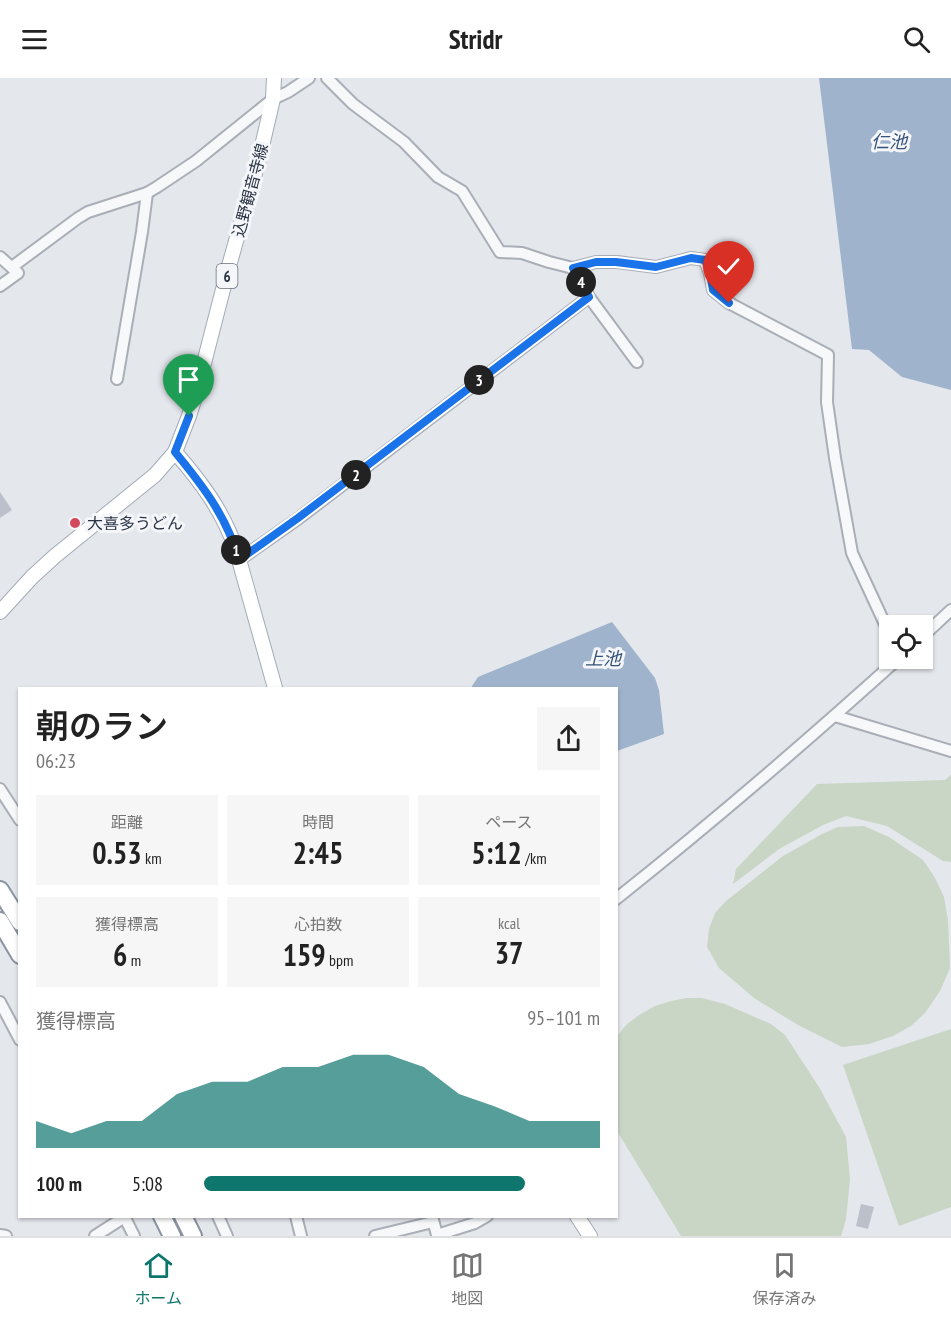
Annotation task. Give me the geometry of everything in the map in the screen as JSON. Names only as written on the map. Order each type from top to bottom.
[{"type":"highway","points":[[0,890],[18,919]]},
{"type":"highway","points":[[0,921],[18,952]]},
{"type":"highway","points":[[163,1218],[172,1236]]},
{"type":"highway","points":[[184,1218],[193,1236]]},
{"type":"main road","name":"込野観音寺線","points":[[0,612],[48,563],[155,475],[175,452],[196,394],[259,159],[273,99],[274,78]]},
{"type":"main road","points":[[175,452],[215,503],[228,527],[275,687]]},
{"type":"main road","points":[[578,1218],[590,1236]]},
{"type":"street","points":[[12,267],[88,212],[147,193],[196,161],[273,99],[309,78]]},
{"type":"street","points":[[327,78],[353,104],[404,142],[438,177],[462,191],[500,252],[522,253],[573,268],[596,262],[656,267],[691,258],[705,260],[713,290],[729,303],[828,355],[827,402],[852,553],[881,615]]},
{"type":"street","points":[[117,379],[147,193]]},
{"type":"street","points":[[0,257],[18,273],[0,286]]},
{"type":"street","points":[[573,268],[589,297],[637,362]]},
{"type":"street","points":[[239,560],[298,518],[589,297]]},
{"type":"street","points":[[933,627],[951,610]]},
{"type":"street","points":[[618,897],[688,842],[887,669]]},
{"type":"street","points":[[835,716],[951,751]]},
{"type":"street","points":[[0,789],[18,817]]},
{"type":"street","points":[[0,1002],[18,1036]]},
{"type":"street","points":[[95,1236],[123,1218]]},
{"type":"street","points":[[125,1218],[134,1236]]},
{"type":"street","points":[[219,1218],[227,1236]]},
{"type":"street","points":[[296,1218],[301,1236]]},
{"type":"street","points":[[375,1236],[432,1219],[437,1235],[476,1223],[484,1218]]},
{"type":"street","points":[[0,1235],[6,1236]]},
{"type":"green space","points":[[951,775],[951,862],[943,861],[887,826],[846,816],[823,825],[779,849],[733,884],[736,869],[817,784],[945,780]]},
{"type":"green space","points":[[864,826],[889,837],[923,860],[935,878],[944,897],[948,920],[950,968],[940,991],[925,1013],[911,1026],[893,1036],[869,1044],[842,1047],[798,1025],[754,998],[719,968],[707,947],[709,929],[715,913],[726,901],[783,856],[838,827]]},
{"type":"green space","points":[[702,998],[725,1004],[771,1024],[785,1035],[819,1087],[846,1137],[850,1179],[846,1220],[841,1236],[681,1236],[618,1133],[618,1035],[626,1025],[639,1015],[655,1006],[671,1001]]},
{"type":"green space","points":[[951,1029],[951,1207],[899,1226],[843,1065]]},
{"type":"water","name":"仁池","points":[[819,78],[951,78],[951,390],[902,377],[869,350],[852,349]]},
{"type":"water","name":"上池","points":[[612,622],[655,678],[659,690],[664,734],[618,751],[618,687],[472,687],[478,677]]},
{"type":"building","points":[[0,492],[12,510],[0,518]]},
{"type":"building","points":[[861,1204],[874,1207],[868,1229],[856,1226]]},
{"type":"place","name":"大喜多うどん","points":[[75,523]]},
{"type":"route","points":[[189,416],[175,452],[215,503],[228,527],[239,560],[298,518],[589,297],[573,268],[596,262],[656,267],[691,258],[705,260],[713,290],[729,303]]}]
